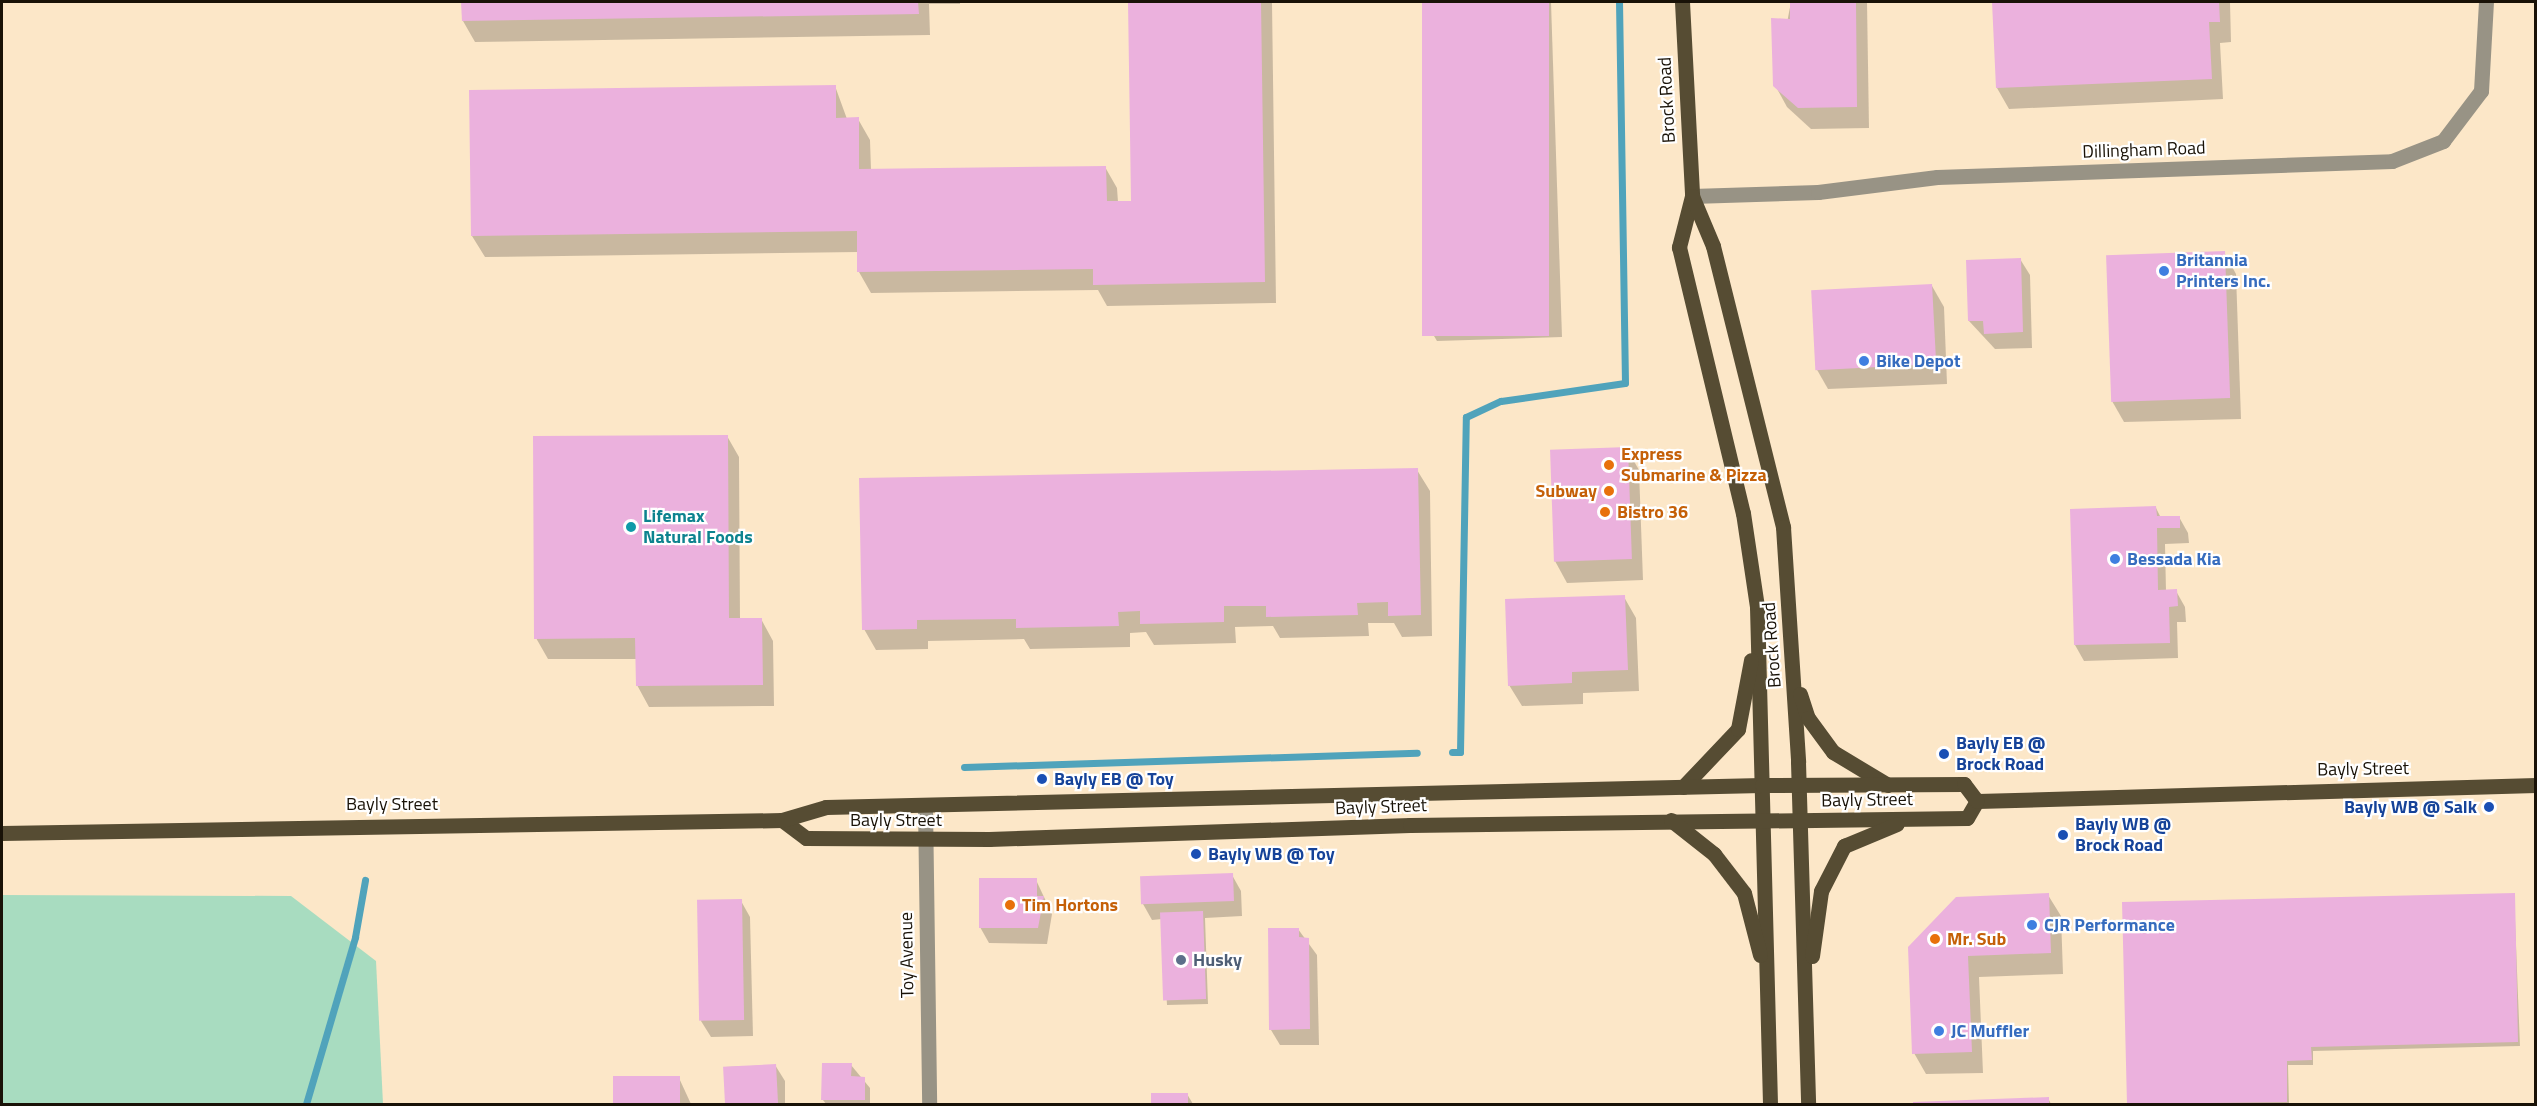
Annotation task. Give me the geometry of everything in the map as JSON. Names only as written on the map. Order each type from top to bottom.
[{"type":"main road","name":"Brock Road","points":[[1682,2],[1692,196],[1679,247],[1743,513],[1757,607],[1770,1104]]},
{"type":"main road","name":"Brock Road","points":[[1692,196],[1713,246],[1783,527],[1799,785],[1807,992],[1808,1104]]},
{"type":"main road","points":[[1683,787],[1738,729],[1748,694],[1757,607]]},
{"type":"main road","points":[[1794,677],[1808,718],[1833,752],[1889,785]]},
{"type":"main road","name":"Bayly Street","points":[[2,833],[783,820],[809,808],[1762,785],[1964,784],[1977,801]]},
{"type":"main road","name":"Bayly Street","points":[[1977,801],[2535,785]]},
{"type":"main road","name":"Bayly Street","points":[[783,820],[806,838],[925,840],[1671,820],[1967,818],[1977,801]]},
{"type":"main road","points":[[1671,820],[1714,854],[1744,893],[1767,985]]},
{"type":"main road","points":[[1807,992],[1821,891],[1844,846],[1908,820]]},
{"type":"street","name":"Dillingham Road","points":[[1692,196],[1818,192],[1937,177],[2392,160],[2444,141],[2481,92],[2487,2]]},
{"type":"street","name":"Toy Avenue","points":[[926,805],[929,1104]]},
{"type":"green space","points":[[2,895],[291,896],[376,961],[383,1104],[2,1104]]},
{"type":"building","points":[[461,2],[918,2],[919,14],[462,21]]},
{"type":"building","points":[[1128,2],[1261,2],[1265,282],[1093,285],[1093,269],[857,272],[857,231],[471,236],[469,90],[836,85],[836,118],[859,117],[859,169],[1106,166],[1107,201],[1131,201]]},
{"type":"building","points":[[1422,2],[1549,2],[1549,336],[1422,336]]},
{"type":"building","points":[[1790,2],[1856,2],[1857,107],[1798,108],[1773,86],[1771,18],[1790,19]]},
{"type":"building","points":[[1992,2],[2219,2],[2220,22],[2209,22],[2212,79],[1996,88]]},
{"type":"building","points":[[2225,251],[2230,398],[2111,402],[2106,255]]},
{"type":"building","points":[[2021,258],[2023,332],[1984,334],[1983,321],[1968,321],[1966,260]]},
{"type":"building","points":[[1932,284],[1936,364],[1815,370],[1811,290]]},
{"type":"building","name":"Lifemax Natural Foods","points":[[728,435],[729,618],[762,618],[763,685],[636,686],[635,638],[534,639],[533,436]]},
{"type":"building","points":[[1628,447],[1632,559],[1554,562],[1550,450]]},
{"type":"building","points":[[1418,468],[1421,615],[1388,616],[1388,602],[1357,603],[1358,615],[1266,617],[1266,606],[1224,606],[1224,622],[1140,624],[1140,611],[1118,612],[1119,626],[1016,628],[1016,619],[917,620],[917,629],[862,630],[859,478]]},
{"type":"building","name":"Bessada Kia","points":[[2156,506],[2157,516],[2180,516],[2180,528],[2157,528],[2158,590],[2177,589],[2178,606],[2169,607],[2170,643],[2074,645],[2070,509]]},
{"type":"building","points":[[1625,595],[1628,670],[1572,672],[1572,683],[1508,686],[1505,599]]},
{"type":"building","points":[[1233,873],[1234,901],[1141,904],[1140,876]]},
{"type":"building","points":[[979,878],[1037,878],[1037,896],[1044,896],[1038,928],[979,928]]},
{"type":"building","points":[[2049,893],[2051,953],[1968,956],[1972,1052],[1912,1054],[1908,947],[1956,897]]},
{"type":"building","points":[[2515,893],[2518,1042],[2311,1047],[2312,1060],[2287,1061],[2287,1102],[2127,1104],[2122,902]]},
{"type":"building","points":[[742,899],[744,1020],[699,1021],[697,900]]},
{"type":"building","points":[[1203,911],[1206,999],[1163,1000],[1160,913]]},
{"type":"building","points":[[1268,928],[1299,928],[1299,937],[1309,938],[1310,1029],[1269,1030]]},
{"type":"building","points":[[822,1063],[852,1063],[851,1076],[865,1077],[865,1100],[821,1100]]},
{"type":"building","points":[[776,1064],[778,1104],[725,1104],[723,1067]]},
{"type":"building","points":[[613,1076],[680,1076],[680,1104],[613,1104]]},
{"type":"building","points":[[1151,1093],[1188,1093],[1188,1104],[1151,1104]]},
{"type":"building","points":[[2049,1097],[2049,1104],[1913,1104],[1913,1102]]},
{"type":"waterway","points":[[1452,752],[1460,752],[1466,417],[1501,401],[1625,383],[1619,2]]},
{"type":"waterway","points":[[964,767],[1417,753]]},
{"type":"waterway","points":[[306,1104],[355,937],[365,880]]},
{"type":"place","name":"Britannia Printers Inc.","points":[[2164,271]]},
{"type":"place","name":"Bike Depot","points":[[1864,361]]},
{"type":"place","name":"Express Submarine & Pizza","points":[[1609,465]]},
{"type":"place","name":"Subway","points":[[1609,491]]},
{"type":"place","name":"Bistro 36","points":[[1605,512]]},
{"type":"place","name":"Lifemax Natural Foods","points":[[631,527]]},
{"type":"place","name":"Bessada Kia","points":[[2115,559]]},
{"type":"place","name":"Bayly EB @ Brock Road","points":[[1944,754]]},
{"type":"place","name":"Bayly EB @ Toy","points":[[1042,779]]},
{"type":"place","name":"Bayly WB @ Salk","points":[[2489,807]]},
{"type":"place","name":"Bayly WB @ Brock Road","points":[[2063,835]]},
{"type":"place","name":"Bayly WB @ Toy","points":[[1196,854]]},
{"type":"place","name":"Tim Hortons","points":[[1010,905]]},
{"type":"place","name":"CJR Performance","points":[[2032,925]]},
{"type":"place","name":"Mr. Sub","points":[[1935,939]]},
{"type":"place","name":"Husky","points":[[1181,960]]},
{"type":"place","name":"JC Muffler","points":[[1939,1031]]}]
